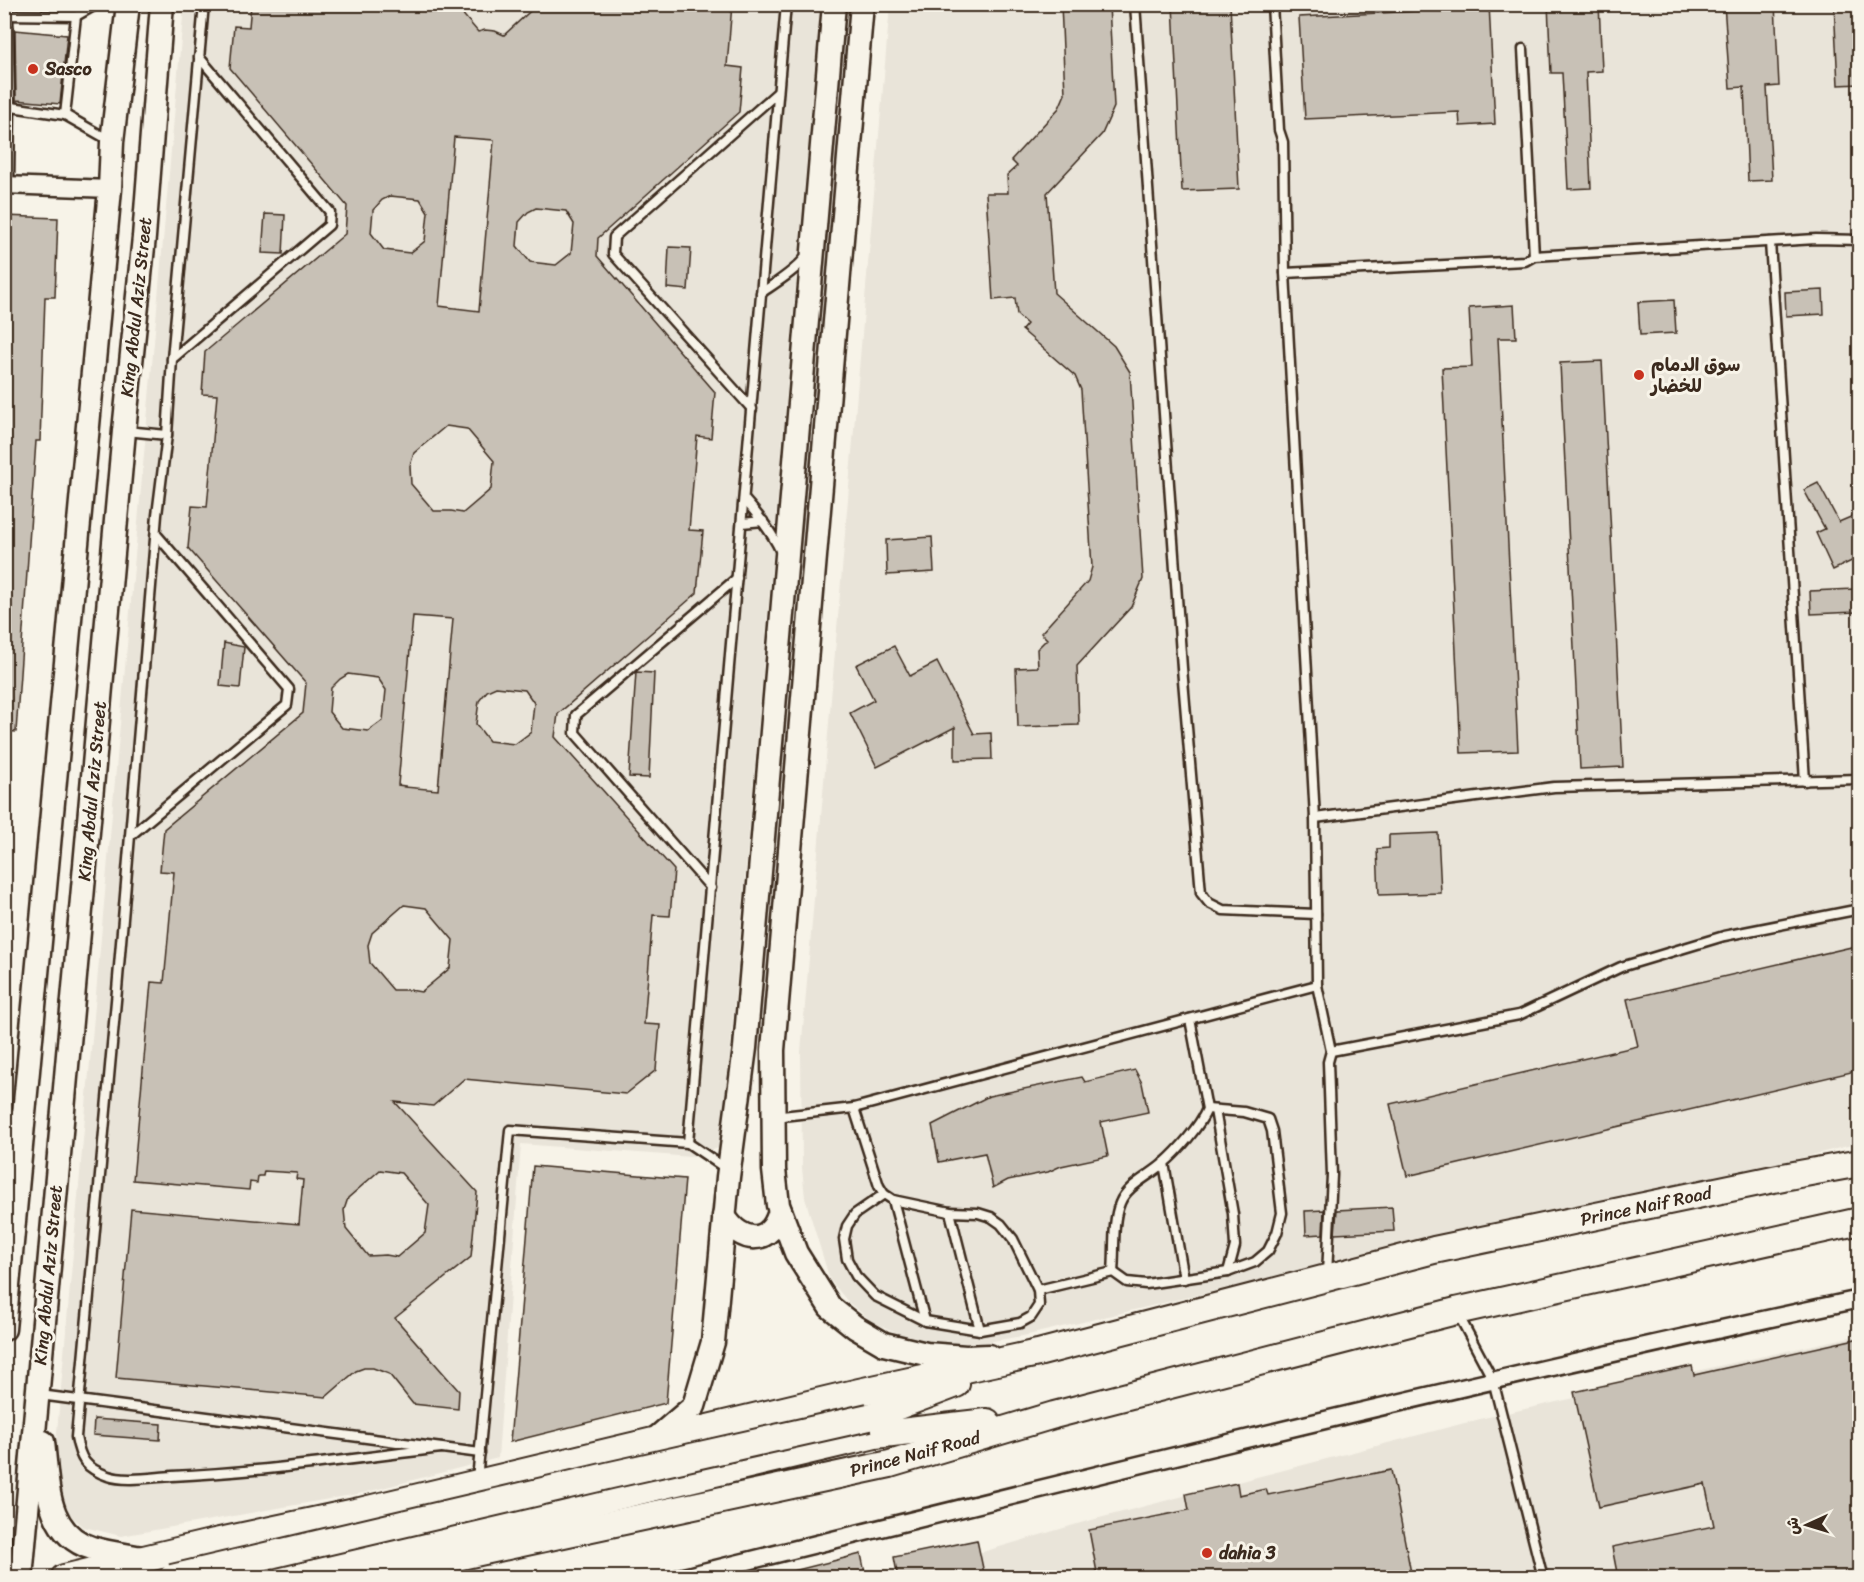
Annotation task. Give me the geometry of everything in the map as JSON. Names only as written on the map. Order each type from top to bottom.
[{"type":"main road","name":"Prince Naif Road","points":[[1038,1353],[1434,1250],[1860,1163]]},
{"type":"main road","name":"Prince Naif Road","points":[[369,1578],[447,1559],[890,1464],[1054,1415],[1456,1311],[1860,1221]]},
{"type":"main road","points":[[273,1578],[872,1426],[1038,1353]]},
{"type":"main road","points":[[64,1578],[360,1511],[859,1392],[1038,1353]]},
{"type":"main road","points":[[215,1542],[188,1554],[173,1565],[172,1578],[611,1475],[872,1426],[1054,1415]]},
{"type":"street","name":"King Abdul Aziz Street","points":[[4,1329],[14,1119],[110,189],[112,142],[128,4]]},
{"type":"street","name":"King Abdul Aziz Street","points":[[21,1578],[124,431],[144,237],[162,4]]},
{"type":"street","points":[[652,1442],[694,1407],[712,1342],[728,1178],[745,1048],[834,4]]},
{"type":"street","points":[[862,4],[773,1050],[774,1170],[777,1204],[796,1253],[830,1307],[855,1327],[884,1344],[926,1354],[966,1357],[1038,1353]]},
{"type":"street","points":[[7,185],[110,189]]},
{"type":"street","points":[[724,1216],[739,1233],[753,1238],[766,1234],[777,1224],[780,1211]]},
{"type":"street","points":[[679,1578],[1493,1380],[1860,1299]]},
{"type":"street","points":[[38,1395],[50,1501],[54,1515],[65,1532],[90,1548],[147,1558]]},
{"type":"street","points":[[427,1578],[447,1559]]},
{"type":"lane","points":[[7,185],[6,15],[76,16],[96,4]]},
{"type":"lane","points":[[204,4],[76,1437],[80,1456],[94,1470],[111,1477],[137,1478],[298,1466],[441,1448]]},
{"type":"lane","points":[[688,1143],[786,4]]},
{"type":"lane","points":[[1135,4],[1182,668],[1201,893],[1209,903],[1223,910],[1316,914]]},
{"type":"lane","points":[[1272,4],[1279,130],[1283,142],[1285,273],[1315,818],[1317,985],[1330,1051],[1328,1062],[1332,1175],[1328,1278]]},
{"type":"lane","points":[[65,115],[76,16]]},
{"type":"lane","points":[[1523,49],[1534,255]]},
{"type":"lane","points":[[172,360],[329,225],[330,212],[199,57]]},
{"type":"lane","points":[[752,409],[613,254],[613,245],[614,237],[778,92]]},
{"type":"lane","points":[[7,106],[65,115],[112,142]]},
{"type":"lane","points":[[761,293],[804,260],[814,236]]},
{"type":"lane","points":[[1285,273],[1525,261],[1534,255],[1816,239],[1860,240]]},
{"type":"lane","points":[[1770,242],[1805,781]]},
{"type":"lane","points":[[124,431],[167,435]]},
{"type":"lane","points":[[744,499],[774,537],[786,563]]},
{"type":"lane","points":[[742,523],[763,521]]},
{"type":"lane","points":[[130,836],[287,705],[289,689],[156,534]]},
{"type":"lane","points":[[711,888],[574,733],[576,715],[737,578]]},
{"type":"lane","points":[[1315,818],[1554,787],[1860,779]]},
{"type":"lane","points":[[1330,1051],[1519,1015],[1621,967],[1724,936],[1860,909]]},
{"type":"lane","points":[[773,1117],[854,1108],[1317,985]]},
{"type":"lane","points":[[1190,1019],[1233,1214],[1235,1246],[1228,1272]]},
{"type":"lane","points":[[854,1108],[879,1186],[884,1194],[892,1200],[950,1212],[978,1213],[1002,1224],[1013,1239],[1038,1290],[1039,1305],[1030,1317],[1020,1323],[980,1330],[925,1321],[875,1296],[856,1276],[848,1259],[844,1239],[847,1227],[855,1214],[884,1194]]},
{"type":"lane","points":[[1113,1272],[1116,1218],[1126,1192],[1164,1163],[1211,1109]]},
{"type":"lane","points":[[1038,1290],[1113,1272],[1127,1282],[1146,1284],[1228,1272],[1255,1262],[1268,1251],[1277,1233],[1282,1213],[1272,1131],[1268,1119],[1244,1112],[1211,1109]]},
{"type":"lane","points":[[477,1483],[510,1130],[688,1143],[722,1166],[728,1178]]},
{"type":"lane","points":[[1164,1163],[1184,1279]]},
{"type":"lane","points":[[892,1200],[925,1321]]},
{"type":"lane","points":[[950,1212],[980,1330]]},
{"type":"lane","points":[[1456,1311],[1493,1380],[1543,1578]]},
{"type":"lane","points":[[38,1395],[480,1453]]},
{"type":"shaded area","points":[[184,5],[820,5],[722,1147],[691,1157],[521,1144],[498,1458],[363,1493],[121,1536],[84,1527],[60,1507],[54,1466]]},
{"type":"shaded area","points":[[890,5],[1859,5],[1859,1143],[1781,1163],[1028,1335],[982,1343],[928,1343],[902,1335],[873,1322],[849,1303],[830,1280],[805,1198],[802,1168],[801,1052]]},
{"type":"shaded area","points":[[1859,1335],[1859,1577],[893,1578],[1084,1522],[1484,1418]]},
{"type":"building","points":[[251,4],[454,4],[478,32],[495,31],[504,35],[538,4],[604,4],[662,10],[663,4],[732,4],[727,66],[743,68],[739,112],[598,238],[597,256],[715,392],[711,438],[697,436],[689,530],[703,531],[697,593],[558,714],[555,737],[674,870],[670,916],[653,915],[644,1024],[660,1025],[656,1070],[626,1094],[464,1079],[433,1106],[395,1102],[477,1192],[471,1257],[395,1318],[459,1391],[458,1409],[413,1404],[389,1374],[373,1368],[356,1371],[326,1397],[116,1378],[131,1209],[299,1224],[303,1180],[296,1179],[297,1173],[264,1171],[263,1176],[258,1176],[257,1183],[250,1182],[249,1190],[133,1180],[151,982],[164,983],[174,872],[160,871],[164,829],[303,713],[306,683],[188,548],[192,506],[207,507],[217,395],[202,394],[205,352],[345,234],[347,206],[230,68],[234,26],[249,27]],"holes":[[[454,137],[494,140],[479,311],[439,306]],[[390,196],[420,199],[428,212],[425,241],[410,253],[384,250],[371,233],[373,210],[382,200]],[[536,208],[566,211],[574,224],[571,253],[556,265],[530,262],[517,246],[519,222],[528,212]],[[446,426],[467,429],[494,461],[491,489],[463,513],[434,511],[411,484],[410,466],[414,453]],[[413,616],[453,619],[438,790],[398,785]],[[348,674],[378,678],[386,690],[383,720],[368,731],[342,728],[329,712],[331,688]],[[496,687],[525,690],[534,703],[531,732],[515,744],[489,741],[476,724],[479,701],[487,691]],[[404,905],[426,908],[453,940],[450,968],[421,992],[393,990],[370,963],[368,945],[372,933]],[[380,1170],[401,1173],[429,1205],[425,1233],[397,1257],[368,1256],[346,1229],[344,1210],[348,1198]]]},
{"type":"building","points":[[1061,4],[1109,4],[1114,107],[1102,134],[1047,193],[1054,293],[1114,346],[1130,372],[1143,579],[1131,607],[1077,666],[1079,725],[1018,727],[1016,668],[1038,667],[1037,649],[1047,639],[1041,633],[1088,581],[1092,567],[1081,390],[1075,376],[1022,330],[1027,324],[1017,315],[1015,298],[993,300],[986,193],[1008,193],[1007,175],[1017,166],[1011,160],[1059,108],[1065,94]]},
{"type":"building","points":[[1173,4],[1230,4],[1239,189],[1182,191]]},
{"type":"building","points":[[1437,4],[1489,4],[1495,124],[1460,126],[1459,112],[1305,119],[1299,17],[1438,10]]},
{"type":"building","points":[[1548,4],[1599,4],[1602,71],[1586,72],[1591,188],[1568,189],[1562,73],[1551,73]]},
{"type":"building","points":[[1724,4],[1775,4],[1779,86],[1767,87],[1772,180],[1748,181],[1744,87],[1730,88]]},
{"type":"building","points":[[1834,4],[1860,4],[1860,84],[1838,85]]},
{"type":"building","points":[[15,30],[67,35],[60,104],[16,100]]},
{"type":"building","points":[[265,214],[285,215],[283,254],[262,253]]},
{"type":"building","points":[[4,216],[58,218],[55,297],[45,297],[40,441],[36,441],[16,732],[4,731]]},
{"type":"building","points":[[669,247],[691,248],[688,290],[667,288]]},
{"type":"building","points":[[1823,290],[1824,314],[1786,316],[1785,292]]},
{"type":"building","points":[[1674,300],[1676,333],[1640,335],[1638,302]]},
{"type":"building","points":[[1514,305],[1516,338],[1498,338],[1518,751],[1461,753],[1442,368],[1472,367],[1469,308]]},
{"type":"building","points":[[1602,361],[1623,767],[1580,769],[1560,363]]},
{"type":"building","points":[[1818,483],[1839,522],[1860,513],[1860,557],[1833,570],[1816,533],[1825,529],[1804,490]]},
{"type":"building","points":[[932,537],[934,572],[887,575],[886,540]]},
{"type":"building","points":[[1855,589],[1856,612],[1811,614],[1810,591]]},
{"type":"building","points":[[224,643],[244,647],[240,688],[220,686]]},
{"type":"building","points":[[894,646],[910,676],[937,662],[974,734],[991,733],[992,759],[955,760],[955,727],[877,767],[850,713],[874,700],[856,665]]},
{"type":"building","points":[[636,672],[654,673],[649,778],[629,777]]},
{"type":"building","points":[[1438,833],[1441,893],[1379,895],[1377,849],[1389,848],[1389,835]]},
{"type":"building","points":[[1860,945],[1860,1070],[1407,1176],[1390,1104],[1638,1046],[1627,999]]},
{"type":"building","points":[[1135,1070],[1142,1083],[1148,1112],[1101,1122],[1108,1156],[1008,1180],[993,1188],[985,1153],[939,1162],[932,1125],[989,1096],[1082,1077],[1085,1082]]},
{"type":"building","points":[[533,1166],[685,1179],[666,1403],[510,1442]]},
{"type":"building","points":[[1392,1207],[1394,1231],[1335,1234],[1337,1210]]},
{"type":"building","points":[[1324,1210],[1323,1234],[1306,1235],[1305,1211]]},
{"type":"building","points":[[1860,1338],[1860,1578],[1618,1578],[1612,1547],[1714,1526],[1705,1484],[1599,1507],[1574,1392],[1692,1366],[1694,1375]]},
{"type":"building","points":[[94,1419],[161,1424],[160,1440],[93,1435]]},
{"type":"building","points":[[1391,1470],[1412,1578],[1098,1578],[1089,1530],[1189,1510],[1186,1494],[1237,1483],[1239,1495],[1266,1489],[1268,1495]]},
{"type":"building","points":[[977,1540],[985,1578],[898,1578],[894,1557]]},
{"type":"building","points":[[861,1554],[866,1578],[790,1578],[789,1572]]},
{"type":"place","name":"Sasco","points":[[33,69]]},
{"type":"place","name":"سوق الدمام للخضار","points":[[1639,375]]},
{"type":"place","name":"dahia 3","points":[[1207,1553]]}]
